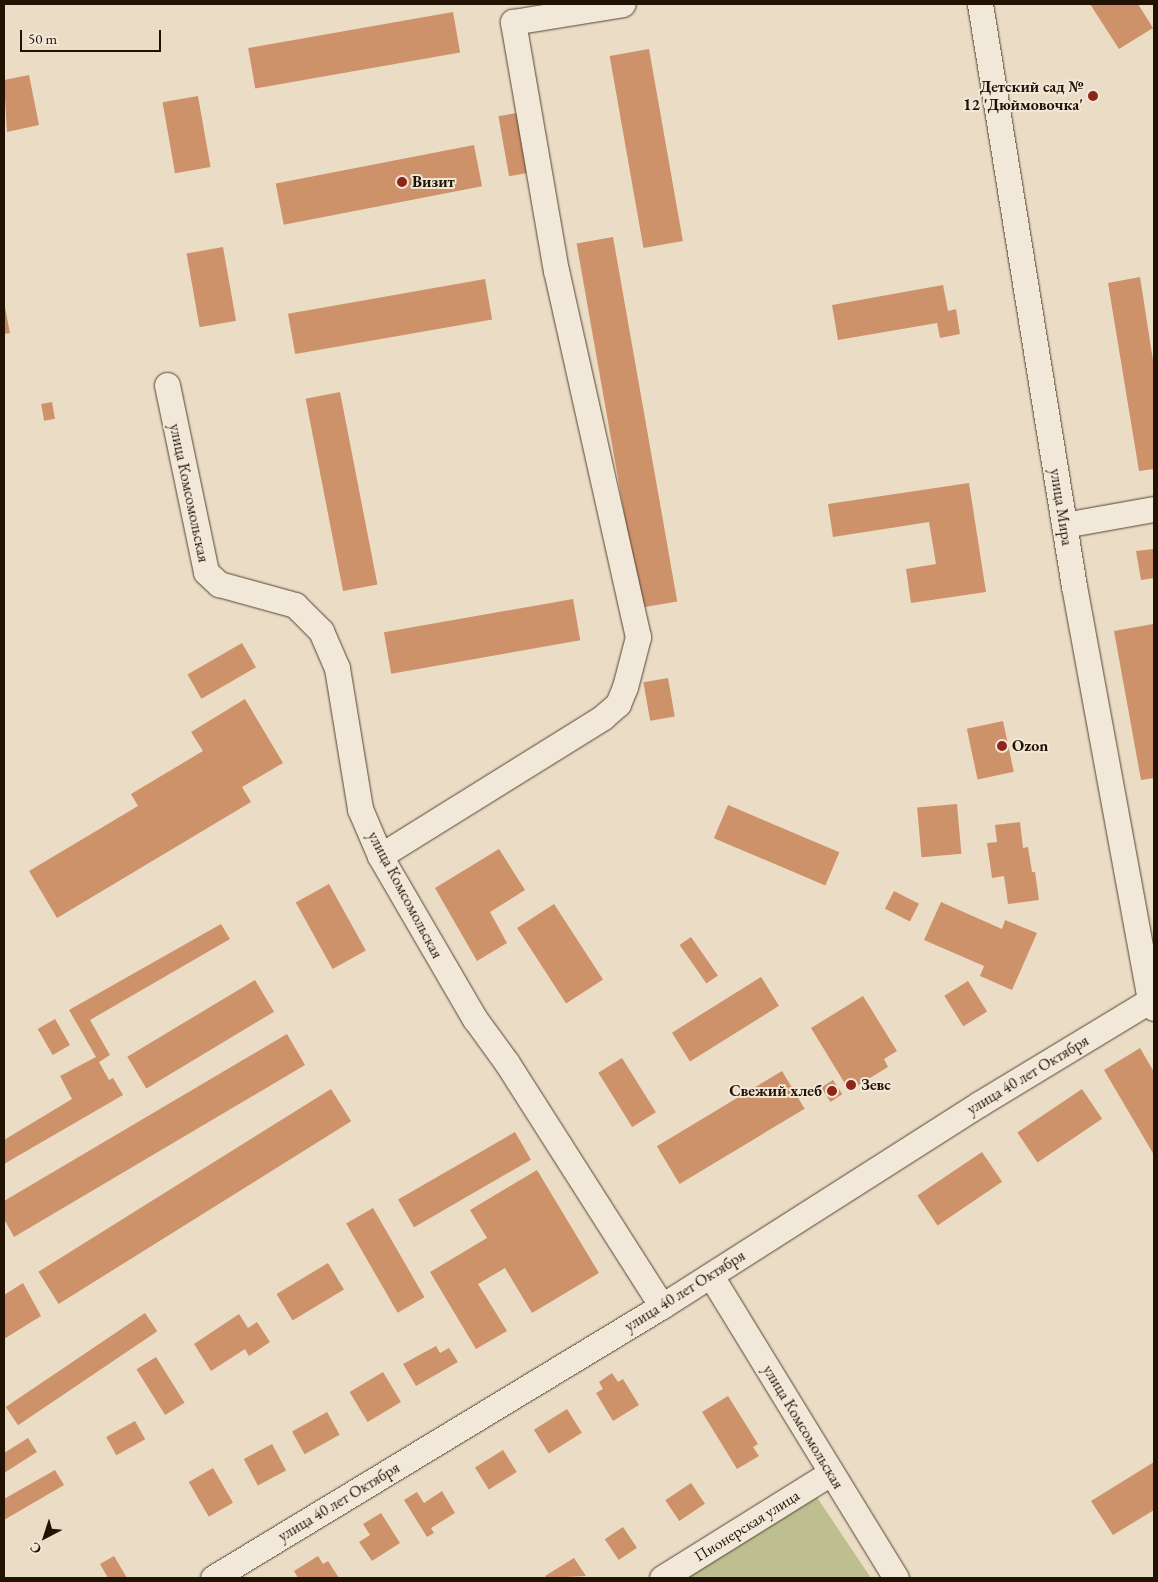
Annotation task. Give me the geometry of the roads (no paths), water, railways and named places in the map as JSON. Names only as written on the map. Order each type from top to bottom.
[{"type":"street","points":[[380,856],[603,717],[618,704],[625,687],[638,637],[556,271],[513,22],[624,4]]},
{"type":"street","name":"улица Мира","points":[[980,4],[1064,525],[1153,1002]]},
{"type":"street","name":"улица Комсомольская","points":[[167,385],[206,572],[219,584],[295,605],[321,631],[337,668],[360,809],[380,856],[470,1011],[662,1306]]},
{"type":"street","points":[[1064,525],[1154,509]]},
{"type":"street","name":"улица 40 лет Октября","points":[[213,1578],[711,1276],[979,1104],[1153,1002]]},
{"type":"street","name":"улица Комсомольская","points":[[711,1276],[896,1578]]},
{"type":"street","name":"Пионерская улица","points":[[662,1578],[831,1473]]},
{"type":"place","name":"Детский сад № 12 'Дюймовочка'","points":[[1093,96]]},
{"type":"place","name":"Визит","points":[[402,182]]},
{"type":"place","name":"Ozon","points":[[1002,746]]},
{"type":"place","name":"Зевс","points":[[851,1085]]},
{"type":"place","name":"Свежий хлеб","points":[[832,1091]]}]
